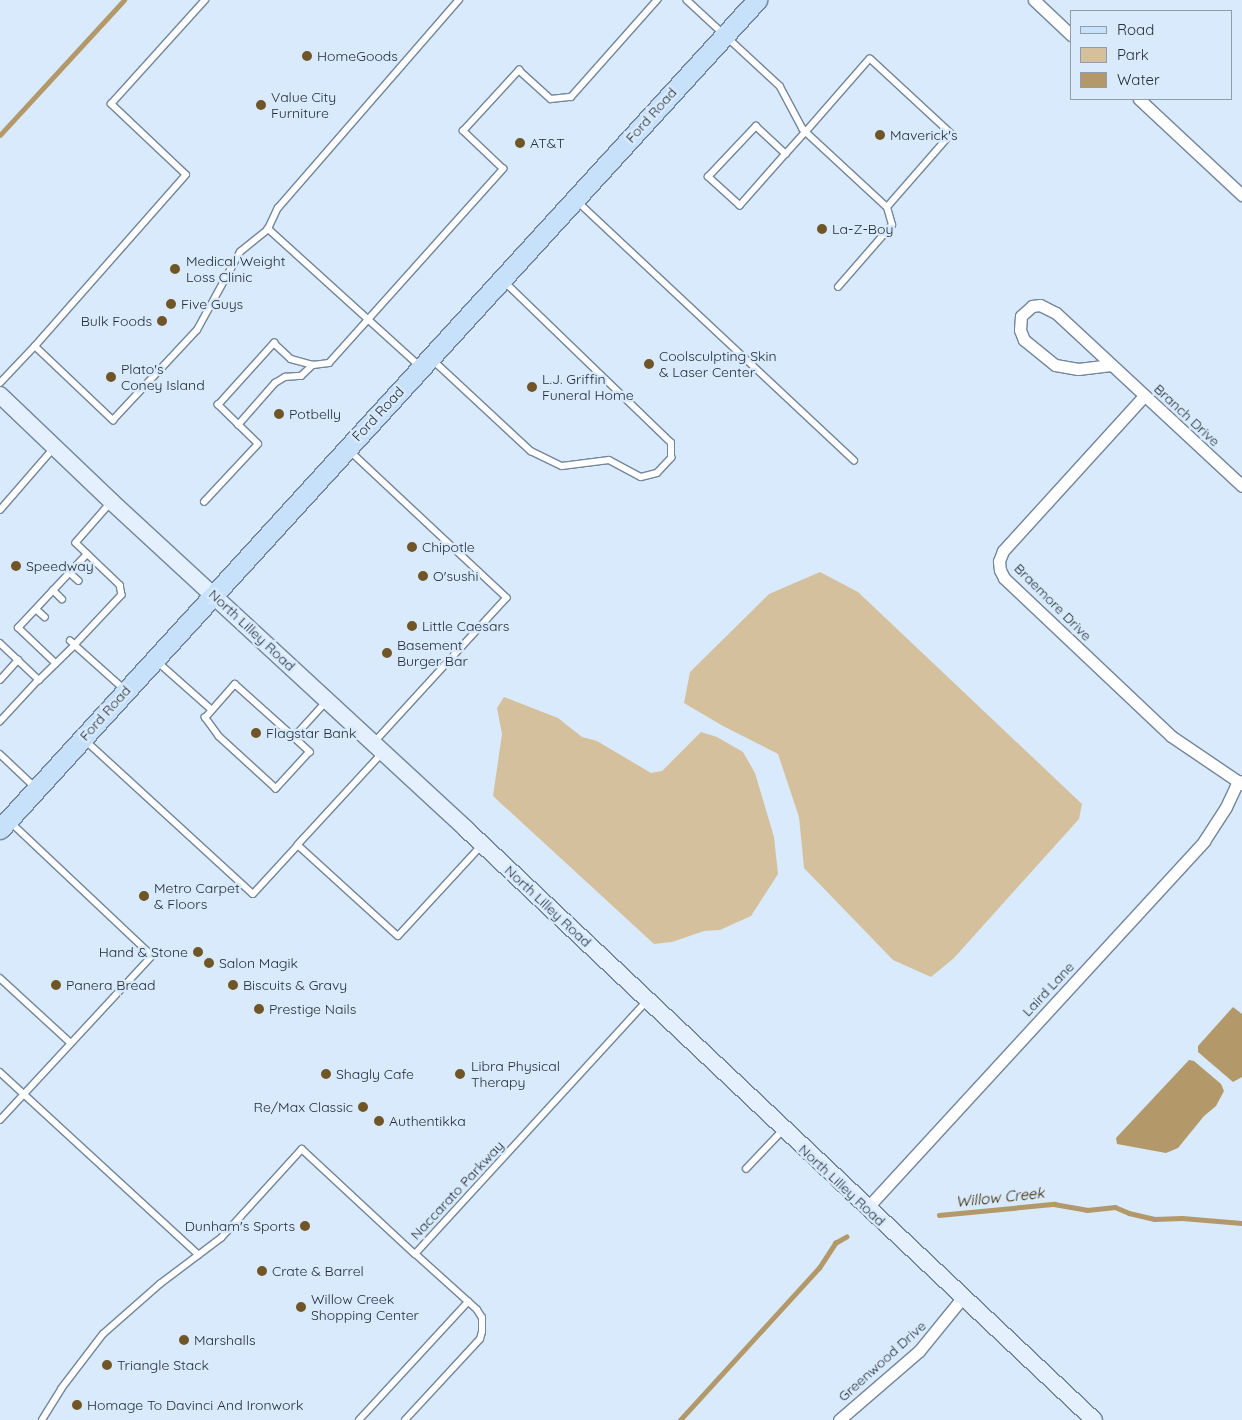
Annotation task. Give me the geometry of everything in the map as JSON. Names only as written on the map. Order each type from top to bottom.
[{"type":"main road","name":"Ford Road","points":[[4,824],[757,0]]},
{"type":"street","points":[[1034,0],[1070,34]]},
{"type":"street","points":[[1140,100],[1242,194]]},
{"type":"street","name":"Branch Drive","points":[[1111,365],[1078,369],[1055,366],[1024,340],[1020,330],[1021,316],[1032,306],[1040,305],[1056,313],[1242,486]]},
{"type":"street","name":"North Lilley Road","points":[[0,395],[56,446],[112,502],[214,594],[482,844],[783,1130],[1094,1420]]},
{"type":"street","name":"Braemore Drive","points":[[1144,396],[1003,551],[999,561],[1000,570],[1004,578],[1172,736],[1240,782]]},
{"type":"street","name":"Laird Lane","points":[[867,1208],[1204,841],[1240,782]]},
{"type":"street","name":"Greenwood Drive","points":[[838,1420],[919,1351],[962,1298]]},
{"type":"lane","points":[[0,383],[186,175],[111,104],[204,0]]},
{"type":"lane","points":[[35,346],[113,420],[197,330],[240,252],[268,229],[278,208],[459,0]]},
{"type":"lane","points":[[204,502],[258,444],[218,405],[274,344],[291,359],[314,365],[330,363],[504,169],[463,131],[519,70],[550,99],[571,97],[658,0]]},
{"type":"lane","points":[[687,0],[780,86],[806,132],[887,207],[892,225],[838,287]]},
{"type":"lane","points":[[786,154],[756,126],[708,177],[740,206],[806,132],[870,59],[951,134],[887,207]]},
{"type":"lane","points":[[575,199],[854,460]]},
{"type":"lane","points":[[268,229],[369,320],[425,362],[531,451],[562,466],[609,460],[641,477],[657,473],[671,458],[671,443],[501,279]]},
{"type":"lane","points":[[238,425],[275,383],[285,377],[301,376],[314,365]]},
{"type":"lane","points":[[0,510],[56,446]]},
{"type":"lane","points":[[82,738],[253,894],[298,845],[379,748],[416,697],[507,598],[347,448]]},
{"type":"lane","points":[[0,722],[75,645],[106,606],[122,595],[120,585],[76,543],[112,502]]},
{"type":"lane","points":[[56,664],[18,628],[87,554]]},
{"type":"lane","points":[[69,572],[79,581]]},
{"type":"lane","points":[[53,590],[62,599]]},
{"type":"lane","points":[[36,609],[45,617]]},
{"type":"lane","points":[[70,640],[126,691]]},
{"type":"lane","points":[[0,643],[39,680]]},
{"type":"lane","points":[[154,659],[212,710]]},
{"type":"lane","points":[[0,680],[18,660]]},
{"type":"lane","points":[[235,684],[310,752],[276,789],[219,737],[205,718],[212,710],[235,684]]},
{"type":"lane","points":[[294,737],[328,700]]},
{"type":"lane","points":[[0,754],[37,788]]},
{"type":"lane","points":[[0,1120],[152,956],[4,824]]},
{"type":"lane","points":[[298,845],[398,936],[482,844]]},
{"type":"lane","points":[[0,978],[72,1043]]},
{"type":"lane","name":"Naccarato Parkway","points":[[405,1420],[480,1339],[482,1332],[482,1318],[468,1302],[415,1254],[648,1000]]},
{"type":"lane","points":[[0,1072],[199,1254]]},
{"type":"lane","points":[[746,1168],[783,1130]]},
{"type":"lane","points":[[42,1420],[61,1389],[103,1334],[160,1284],[221,1238],[302,1149],[415,1254]]},
{"type":"lane","points":[[358,1420],[468,1302]]},
{"type":"green space","points":[[820,572],[858,592],[1082,804],[1079,819],[954,958],[931,977],[893,960],[804,868],[799,817],[778,754],[723,726],[684,703],[690,672],[769,594]]},
{"type":"green space","points":[[504,697],[558,718],[582,737],[597,741],[651,773],[662,771],[701,732],[717,737],[743,752],[755,773],[774,837],[778,874],[751,916],[720,930],[704,931],[672,942],[654,944],[493,796],[502,734],[497,708]]},
{"type":"water","points":[[1233,1007],[1242,1014],[1242,1077],[1233,1082],[1198,1052],[1198,1046]]},
{"type":"water","points":[[1189,1060],[1194,1061],[1221,1084],[1224,1091],[1216,1106],[1204,1116],[1178,1148],[1166,1153],[1117,1144],[1116,1138]]},
{"type":"waterway","points":[[0,135],[124,0]]},
{"type":"waterway","name":"Willow Creek","points":[[939,1215],[1054,1204],[1087,1210],[1115,1207],[1129,1213],[1154,1219],[1182,1218],[1242,1223]]},
{"type":"waterway","name":"Willow Creek","points":[[680,1420],[819,1268],[835,1243],[846,1237]]},
{"type":"place","name":"HomeGoods","points":[[307,56]]},
{"type":"place","name":"Value City Furniture","points":[[261,105]]},
{"type":"place","name":"Maverick's","points":[[880,135]]},
{"type":"place","name":"AT&T","points":[[520,143]]},
{"type":"place","name":"La-Z-Boy","points":[[822,229]]},
{"type":"place","name":"Medical Weight Loss Clinic","points":[[175,269]]},
{"type":"place","name":"Five Guys","points":[[171,304]]},
{"type":"place","name":"Bulk Foods","points":[[162,321]]},
{"type":"place","name":"Coolsculpting Skin & Laser Center","points":[[649,364]]},
{"type":"place","name":"Plato's Coney Island","points":[[111,377]]},
{"type":"place","name":"L.J. Griffin Funeral Home","points":[[532,387]]},
{"type":"place","name":"Potbelly","points":[[279,414]]},
{"type":"place","name":"Chipotle","points":[[412,547]]},
{"type":"place","name":"Speedway","points":[[16,566]]},
{"type":"place","name":"O'sushi","points":[[423,576]]},
{"type":"place","name":"Little Caesars","points":[[412,626]]},
{"type":"place","name":"Basement Burger Bar","points":[[387,653]]},
{"type":"place","name":"Flagstar Bank","points":[[256,733]]},
{"type":"place","name":"Metro Carpet & Floors","points":[[144,896]]},
{"type":"place","name":"Hand & Stone","points":[[198,952]]},
{"type":"place","name":"Salon Magik","points":[[209,963]]},
{"type":"place","name":"Panera Bread","points":[[56,985]]},
{"type":"place","name":"Biscuits & Gravy","points":[[233,985]]},
{"type":"place","name":"Prestige Nails","points":[[259,1009]]},
{"type":"place","name":"Shagly Cafe","points":[[326,1074]]},
{"type":"place","name":"Libra Physical Therapy","points":[[460,1074]]},
{"type":"place","name":"Re/Max Classic","points":[[363,1107]]},
{"type":"place","name":"Authentikka","points":[[379,1121]]},
{"type":"place","name":"Dunham's Sports","points":[[305,1226]]},
{"type":"place","name":"Crate & Barrel","points":[[262,1271]]},
{"type":"place","name":"Willow Creek Shopping Center","points":[[301,1307]]},
{"type":"place","name":"Marshalls","points":[[184,1340]]},
{"type":"place","name":"Triangle Stack","points":[[107,1365]]},
{"type":"place","name":"Homage To Davinci And Ironwork","points":[[77,1405]]}]
